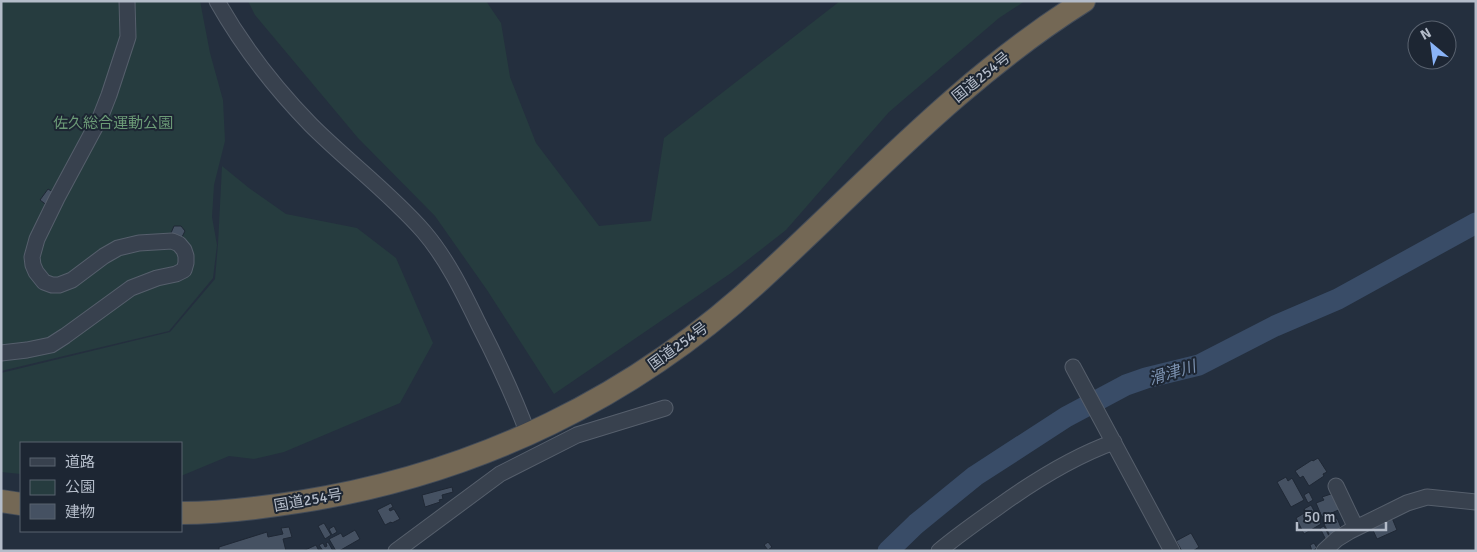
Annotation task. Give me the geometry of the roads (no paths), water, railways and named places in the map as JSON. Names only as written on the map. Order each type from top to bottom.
[{"type":"highway","name":"国道254号","points":[[182,513],[261,508],[343,494],[391,483],[439,469],[494,449],[586,405],[670,354],[697,333],[767,274],[920,127],[1002,58],[1084,1]]},
{"type":"highway","points":[[1,502],[20,504]]},
{"type":"street","points":[[1,353],[51,345],[131,288],[184,270],[186,256],[184,250],[172,241],[139,243],[118,248],[72,280],[59,285],[44,282],[36,272],[32,257],[37,239],[100,118],[109,95],[128,37],[127,1]]},
{"type":"street","points":[[217,1],[242,44],[277,89],[312,125],[401,208],[424,232],[444,259],[506,378],[528,434]]},
{"type":"street","points":[[1074,368],[1172,551]]},
{"type":"street","points":[[396,551],[511,467],[577,435],[665,408]]},
{"type":"street","points":[[940,551],[971,525],[1030,484],[1113,440]]},
{"type":"street","points":[[1336,486],[1356,528]]},
{"type":"street","points":[[1324,551],[1356,528],[1407,504],[1427,497],[1476,502]]},
{"type":"waterway","name":"滑津川","points":[[888,551],[916,524],[975,476],[1066,417],[1126,385],[1199,365],[1275,326],[1338,299],[1476,223]]},
{"type":"park label","name":"佐久総合運動公園","points":[[113,123]]}]
